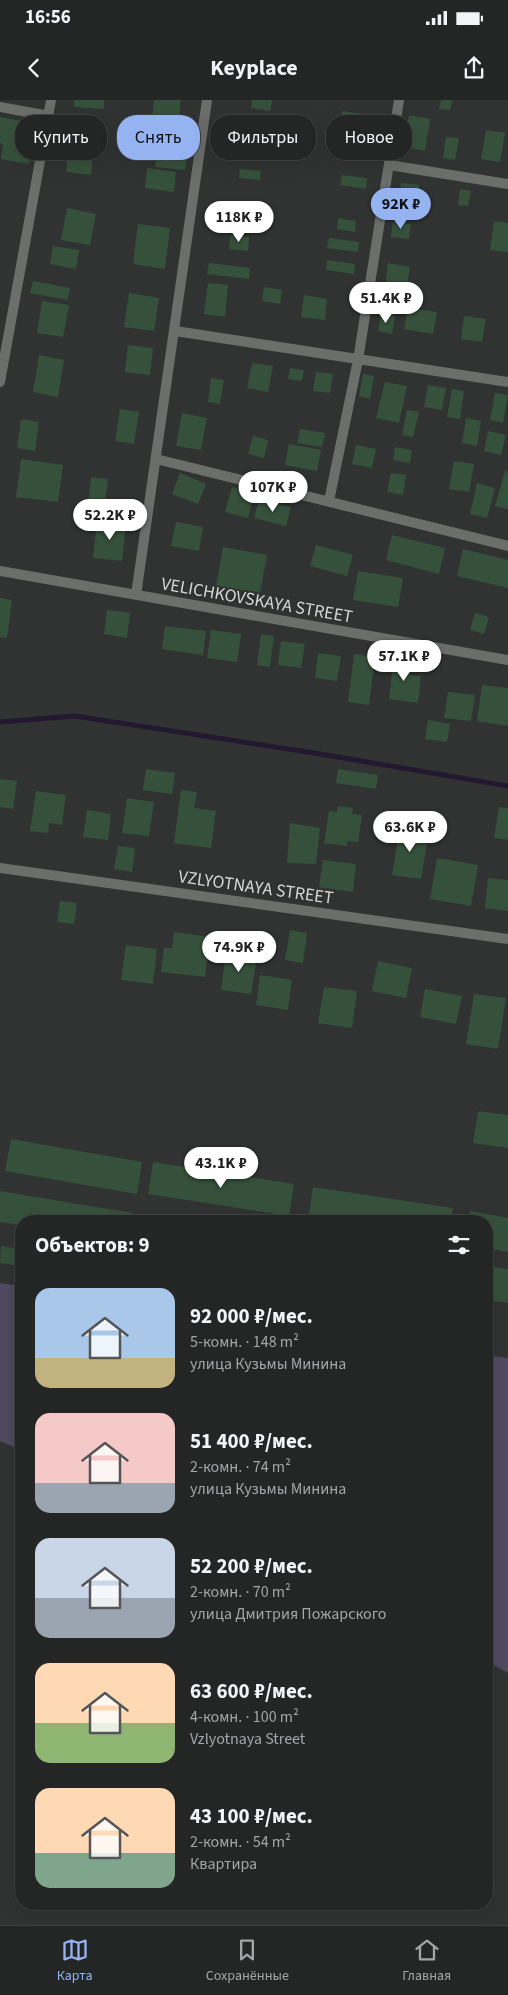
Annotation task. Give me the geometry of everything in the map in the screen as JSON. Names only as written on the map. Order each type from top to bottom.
[{"type":"street","points":[[49,115],[51,100]]},
{"type":"street","points":[[136,595],[207,100]]},
{"type":"street","points":[[329,501],[358,360],[400,100]]},
{"type":"street","points":[[0,108],[43,115]]},
{"type":"street","points":[[0,382],[41,160]]},
{"type":"street","points":[[389,165],[508,184]]},
{"type":"street","points":[[175,331],[508,382]]},
{"type":"street","points":[[156,459],[508,546]]},
{"type":"street","name":"VELICHKOVSKAYA STREET","points":[[0,571],[508,660]]},
{"type":"street","name":"VZLYOTNAYA STREET","points":[[0,868],[508,939]]},
{"type":"shaded area","points":[[0,1283],[15,1285],[15,1447],[0,1441]]},
{"type":"shaded area","points":[[493,1356],[508,1358],[508,1673],[493,1665]]},
{"type":"building","points":[[74,100],[104,100],[104,109],[74,107]]},
{"type":"building","points":[[154,100],[181,100],[179,115],[152,115]]},
{"type":"building","points":[[252,100],[272,100],[270,111],[251,108]]},
{"type":"building","points":[[441,100],[452,100],[450,110],[439,109]]},
{"type":"building","points":[[342,111],[362,114],[362,115],[342,115]]},
{"type":"building","points":[[412,116],[430,119],[425,151],[412,149]]},
{"type":"building","points":[[0,117],[15,120],[15,160],[30,160],[29,164],[1,159],[3,144],[0,143]]},
{"type":"building","points":[[486,130],[505,133],[500,162],[481,159]]},
{"type":"building","points":[[446,137],[459,138],[455,160],[443,158]]},
{"type":"building","points":[[67,160],[92,160],[91,175],[66,172]]},
{"type":"building","points":[[156,160],[186,160],[185,170],[155,167]]},
{"type":"building","points":[[147,168],[176,172],[174,192],[145,188]]},
{"type":"building","points":[[240,169],[261,171],[260,180],[239,178]]},
{"type":"building","points":[[342,175],[367,178],[366,189],[340,185]]},
{"type":"building","points":[[401,183],[419,185],[417,199],[399,196]]},
{"type":"building","points":[[460,189],[471,191],[468,206],[458,205]]},
{"type":"building","points":[[217,203],[252,208],[250,223],[215,217]]},
{"type":"building","points":[[67,208],[96,214],[90,245],[61,240]]},
{"type":"building","points":[[338,218],[356,221],[355,232],[337,229]]},
{"type":"building","points":[[393,221],[411,224],[409,239],[391,237]]},
{"type":"building","points":[[494,221],[508,223],[508,252],[490,250]]},
{"type":"building","points":[[138,224],[170,228],[165,269],[133,264]]},
{"type":"building","points":[[231,235],[249,237],[248,251],[229,249]]},
{"type":"building","points":[[329,238],[359,242],[358,252],[327,248]]},
{"type":"building","points":[[53,246],[79,250],[76,269],[50,264]]},
{"type":"building","points":[[327,260],[355,264],[354,274],[326,270]]},
{"type":"building","points":[[209,263],[250,268],[249,279],[207,274]]},
{"type":"building","points":[[388,263],[410,267],[406,291],[385,288]]},
{"type":"building","points":[[33,281],[70,288],[68,300],[30,293]]},
{"type":"building","points":[[208,283],[228,285],[225,317],[204,314]]},
{"type":"building","points":[[264,287],[282,290],[280,304],[262,301]]},
{"type":"building","points":[[129,293],[159,298],[154,331],[124,327]]},
{"type":"building","points":[[304,295],[327,299],[325,320],[301,317]]},
{"type":"building","points":[[42,301],[69,305],[63,337],[37,333]]},
{"type":"building","points":[[408,308],[437,312],[433,334],[404,329]]},
{"type":"building","points":[[381,313],[395,316],[392,334],[378,331]]},
{"type":"building","points":[[464,316],[486,319],[482,342],[461,339]]},
{"type":"building","points":[[128,345],[153,348],[150,375],[125,372]]},
{"type":"building","points":[[39,355],[64,360],[58,397],[33,392]]},
{"type":"building","points":[[252,363],[273,366],[268,392],[247,388]]},
{"type":"building","points":[[290,368],[304,370],[302,381],[288,379]]},
{"type":"building","points":[[316,372],[333,374],[330,393],[313,391]]},
{"type":"building","points":[[363,374],[374,376],[370,399],[359,396]]},
{"type":"building","points":[[211,378],[224,380],[220,404],[208,402]]},
{"type":"building","points":[[385,382],[407,386],[399,423],[376,418]]},
{"type":"building","points":[[428,385],[446,388],[442,410],[424,407]]},
{"type":"building","points":[[452,389],[464,391],[460,419],[447,417]]},
{"type":"building","points":[[495,393],[508,395],[503,423],[490,420]]},
{"type":"building","points":[[120,409],[139,412],[134,444],[115,441]]},
{"type":"building","points":[[407,410],[419,412],[413,437],[402,435]]},
{"type":"building","points":[[182,413],[207,418],[201,450],[176,446]]},
{"type":"building","points":[[466,418],[481,421],[477,446],[462,443]]},
{"type":"building","points":[[21,419],[39,422],[35,451],[17,448]]},
{"type":"building","points":[[300,429],[325,433],[322,447],[297,443]]},
{"type":"building","points":[[488,431],[506,435],[501,455],[484,451]]},
{"type":"building","points":[[253,436],[268,440],[264,458],[248,454]]},
{"type":"building","points":[[289,444],[321,450],[317,471],[285,465]]},
{"type":"building","points":[[356,445],[376,449],[372,468],[352,464]]},
{"type":"building","points":[[395,447],[412,450],[410,463],[393,460]]},
{"type":"building","points":[[21,459],[63,465],[58,502],[16,497]]},
{"type":"building","points":[[454,461],[474,464],[469,492],[449,489]]},
{"type":"building","points":[[505,471],[508,472],[508,509],[495,506]]},
{"type":"building","points":[[180,473],[206,484],[198,504],[172,494]]},
{"type":"building","points":[[391,473],[406,475],[403,495],[387,492]]},
{"type":"building","points":[[91,477],[108,479],[104,507],[88,505]]},
{"type":"building","points":[[477,483],[495,488],[487,518],[470,514]]},
{"type":"building","points":[[232,487],[254,493],[248,518],[225,512]]},
{"type":"building","points":[[259,500],[291,507],[286,526],[254,518]]},
{"type":"building","points":[[97,521],[126,524],[122,561],[93,558]]},
{"type":"building","points":[[176,522],[203,527],[199,551],[171,546]]},
{"type":"building","points":[[392,535],[445,548],[439,574],[386,560]]},
{"type":"building","points":[[316,545],[353,555],[347,576],[310,566]]},
{"type":"building","points":[[223,547],[267,555],[260,593],[216,586]]},
{"type":"building","points":[[463,549],[508,560],[508,588],[457,576]]},
{"type":"building","points":[[358,571],[403,578],[398,607],[353,600]]},
{"type":"building","points":[[0,598],[12,600],[7,638],[0,637]]},
{"type":"building","points":[[107,610],[130,613],[127,638],[104,634]]},
{"type":"building","points":[[475,613],[489,617],[484,634],[470,630]]},
{"type":"building","points":[[165,626],[206,631],[203,655],[162,649]]},
{"type":"building","points":[[211,630],[241,634],[237,662],[207,658]]},
{"type":"building","points":[[261,634],[274,636],[270,667],[257,665]]},
{"type":"building","points":[[281,641],[305,644],[301,668],[278,665]]},
{"type":"building","points":[[318,653],[341,656],[337,681],[315,678]]},
{"type":"building","points":[[354,654],[375,657],[369,705],[348,702]]},
{"type":"building","points":[[394,657],[412,660],[410,675],[421,676],[418,703],[389,699]]},
{"type":"building","points":[[482,685],[508,688],[508,726],[477,721]]},
{"type":"building","points":[[448,692],[475,695],[471,721],[444,718]]},
{"type":"building","points":[[428,720],[450,724],[447,742],[425,739]]},
{"type":"building","points":[[146,769],[175,773],[172,794],[143,790]]},
{"type":"building","points":[[338,769],[378,775],[376,789],[336,783]]},
{"type":"building","points":[[0,779],[17,781],[13,809],[0,807]]},
{"type":"building","points":[[181,790],[197,792],[194,808],[216,811],[211,848],[174,843]]},
{"type":"building","points":[[36,791],[66,795],[62,825],[49,823],[48,833],[30,831]]},
{"type":"building","points":[[127,798],[154,802],[149,836],[122,833]]},
{"type":"building","points":[[338,806],[353,808],[352,814],[362,815],[358,842],[347,841],[347,846],[324,843],[329,811],[337,812]]},
{"type":"building","points":[[499,807],[508,808],[508,840],[494,838]]},
{"type":"building","points":[[87,810],[111,814],[108,840],[83,837]]},
{"type":"building","points":[[290,823],[320,828],[316,864],[287,863]]},
{"type":"building","points":[[400,827],[429,832],[421,879],[392,875]]},
{"type":"building","points":[[118,846],[135,848],[132,872],[114,869]]},
{"type":"building","points":[[437,858],[478,865],[471,906],[430,899]]},
{"type":"building","points":[[323,860],[356,864],[353,892],[319,887]]},
{"type":"building","points":[[488,878],[508,880],[508,911],[485,908]]},
{"type":"building","points":[[60,901],[77,903],[74,924],[57,922]]},
{"type":"building","points":[[290,930],[307,933],[303,963],[285,960]]},
{"type":"building","points":[[174,932],[210,937],[205,977],[161,972],[164,948],[172,948]]},
{"type":"building","points":[[126,945],[157,949],[153,984],[121,980]]},
{"type":"building","points":[[226,953],[257,957],[251,994],[221,990]]},
{"type":"building","points":[[378,961],[412,968],[406,998],[372,991]]},
{"type":"building","points":[[260,975],[292,980],[288,1010],[256,1005]]},
{"type":"building","points":[[324,987],[357,991],[352,1028],[318,1023]]},
{"type":"building","points":[[425,989],[462,996],[456,1024],[420,1017]]},
{"type":"building","points":[[474,994],[506,998],[498,1049],[466,1044]]},
{"type":"building","points":[[478,1111],[508,1115],[508,1148],[473,1143]]},
{"type":"building","points":[[11,1139],[142,1162],[137,1194],[5,1171]]},
{"type":"building","points":[[153,1162],[294,1184],[289,1215],[148,1194]]},
{"type":"building","points":[[313,1187],[453,1208],[452,1215],[309,1215]]},
{"type":"building","points":[[0,1191],[133,1213],[132,1215],[15,1215],[15,1224],[0,1222]]},
{"type":"building","points":[[470,1211],[492,1215],[469,1215]]},
{"type":"building","points":[[493,1215],[508,1218],[508,1252],[493,1249]]},
{"type":"building","points":[[1,1246],[15,1248],[15,1265],[0,1263]]},
{"type":"building","points":[[493,1267],[508,1269],[508,1303],[493,1301]]},
{"type":"waterway","points":[[0,722],[75,716],[320,754],[508,786]]}]
